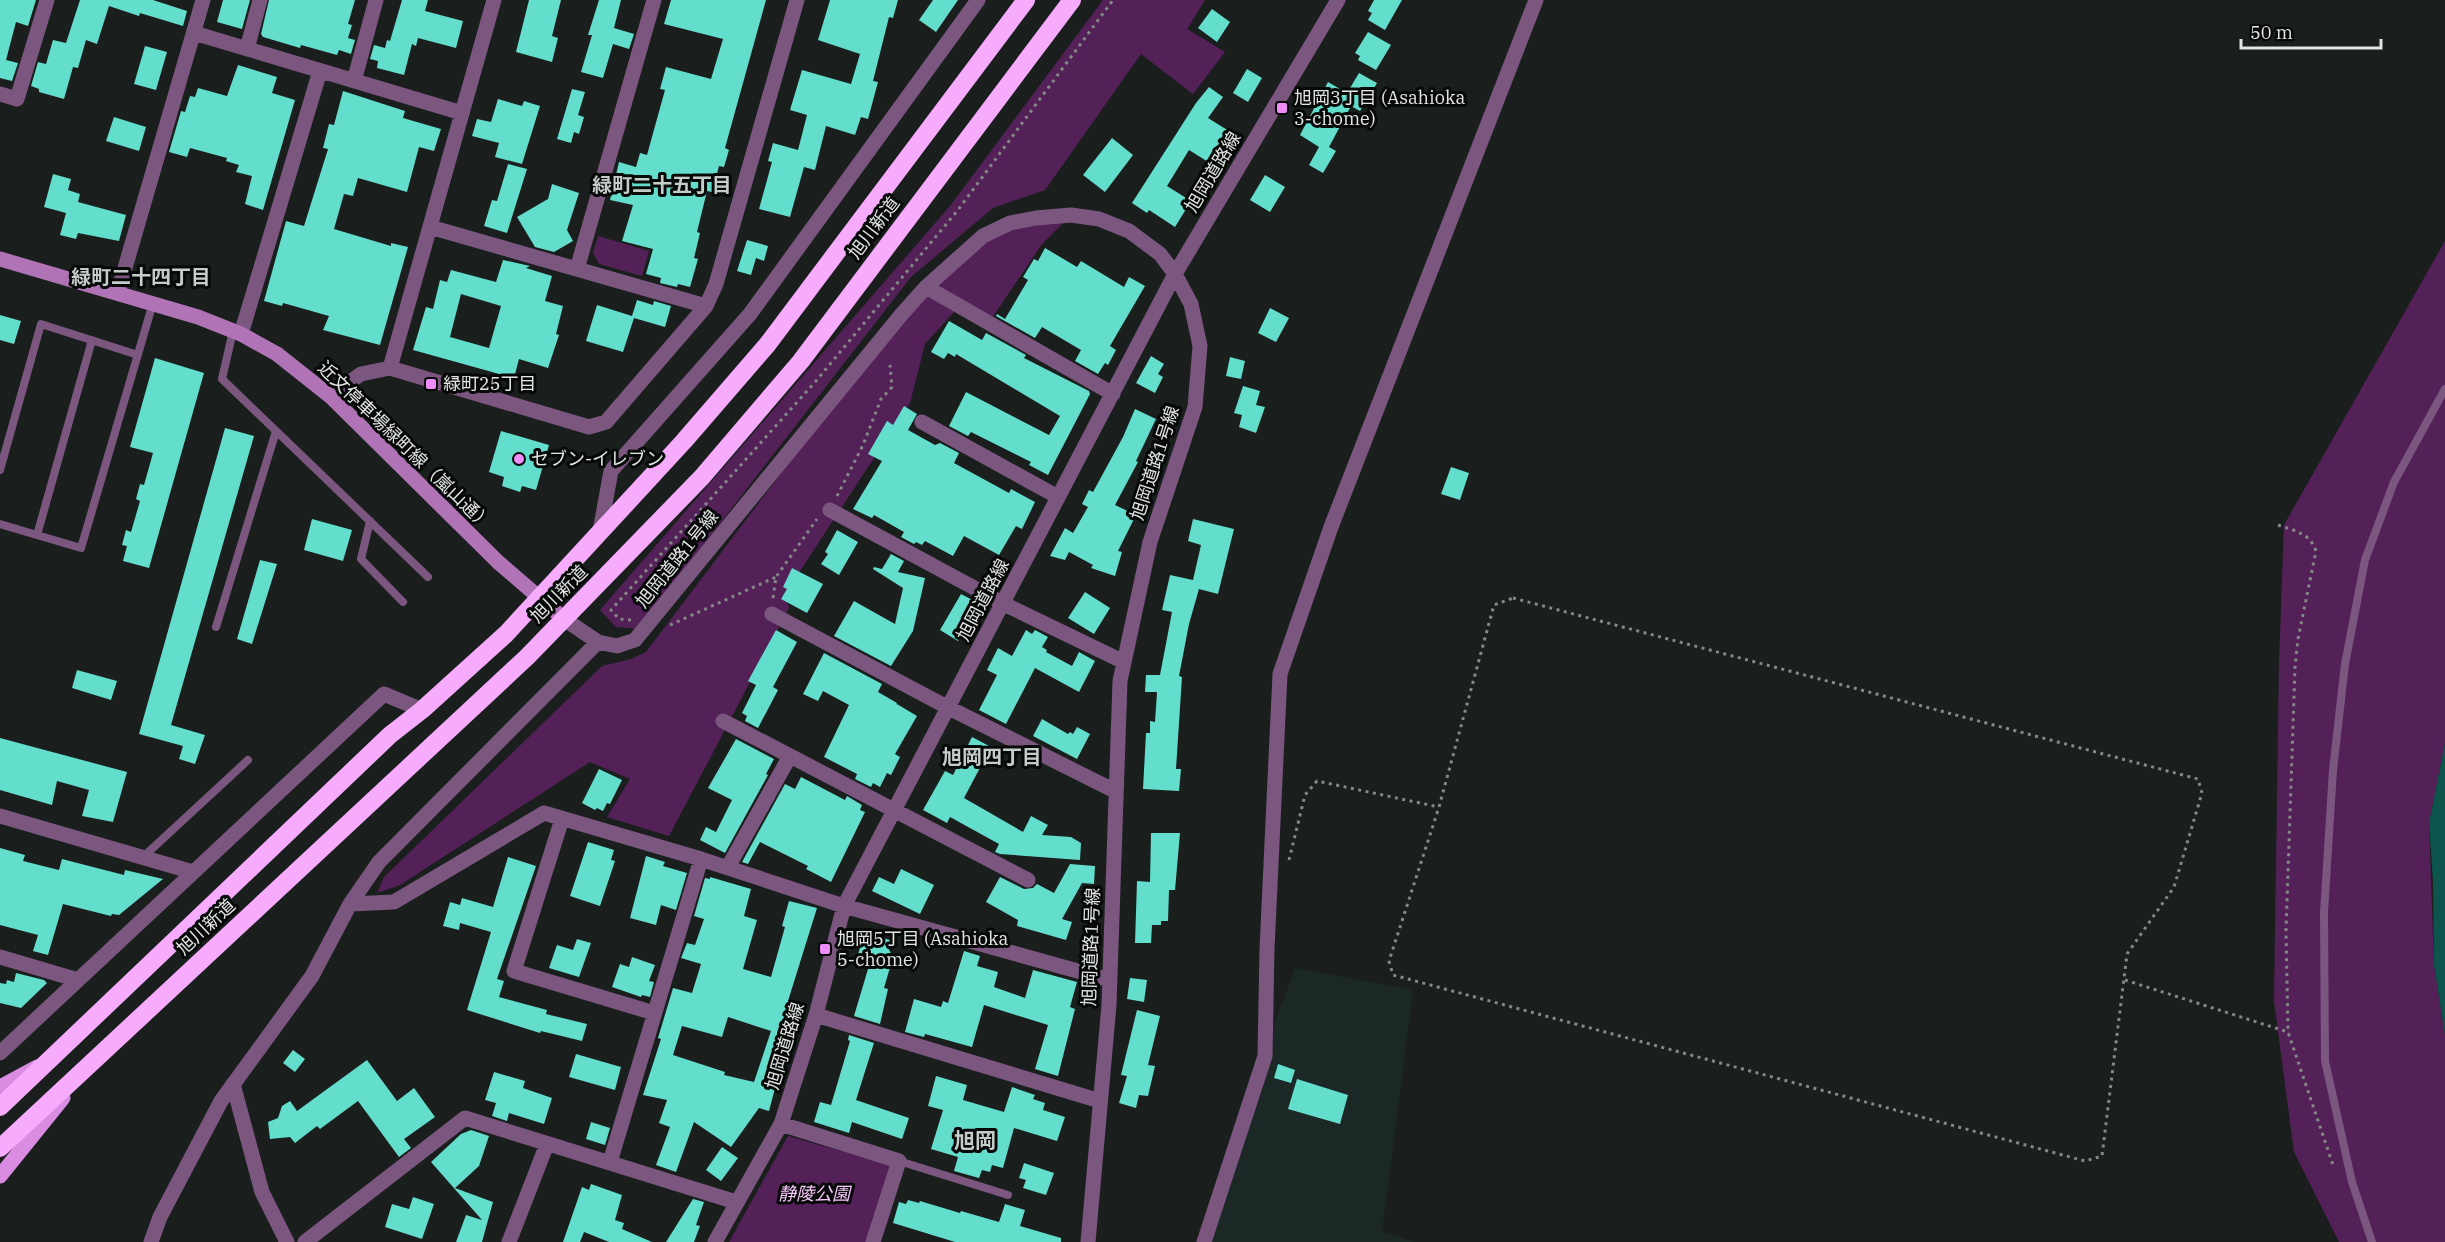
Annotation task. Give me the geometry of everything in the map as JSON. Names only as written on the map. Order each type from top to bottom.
[{"type":"highway","name":"旭川新道","points":[[0,1107],[390,735],[422,710],[506,634],[540,598],[684,441],[766,345],[1026,0]]},
{"type":"highway","name":"旭川新道","points":[[0,1148],[527,657],[702,477],[801,361],[1072,0]]},
{"type":"main road","name":"近文停車場緑町線（嵐山通）","points":[[0,259],[198,316],[237,332],[277,354],[330,396],[498,562],[564,619]]},
{"type":"main road","points":[[0,1087],[50,1060]]},
{"type":"main road","points":[[0,1176],[93,1060]]},
{"type":"street","points":[[0,94],[17,99],[47,0]]},
{"type":"street","points":[[118,292],[203,0]]},
{"type":"street","points":[[247,49],[260,0]]},
{"type":"street","points":[[354,81],[376,0]]},
{"type":"street","points":[[390,368],[494,0]]},
{"type":"street","points":[[577,269],[654,0]]},
{"type":"street","points":[[330,396],[361,374],[390,368],[589,427],[606,422],[706,306],[716,284],[797,0]]},
{"type":"street","points":[[600,531],[611,471],[750,314],[978,0]]},
{"type":"street","name":"旭岡道路線","points":[[714,1242],[781,1124],[816,1015],[844,906],[1175,274],[1338,0]]},
{"type":"street","points":[[1204,1242],[1265,1056],[1267,949],[1280,674],[1330,527],[1536,0]]},
{"type":"street","points":[[194,33],[462,113]]},
{"type":"street","points":[[237,332],[320,70]]},
{"type":"street","name":"旭岡道路1号線","points":[[598,642],[617,646],[635,640],[926,287],[983,236],[1010,223],[1071,215],[1099,219],[1129,231],[1160,254],[1175,274],[1191,304],[1200,346],[1195,407],[1150,542],[1120,681],[1110,980],[1088,1242]]},
{"type":"street","points":[[430,228],[706,306]]},
{"type":"street","points":[[926,287],[1113,394]]},
{"type":"street","points":[[922,422],[1058,497]]},
{"type":"street","points":[[830,510],[1004,604],[1124,662]]},
{"type":"street","points":[[772,614],[947,707],[1115,790]]},
{"type":"street","points":[[151,1242],[177,1185],[221,1101],[312,976],[350,904],[379,862],[598,642],[564,619]]},
{"type":"street","points":[[0,1053],[384,694],[422,710]]},
{"type":"street","points":[[723,721],[1028,880]]},
{"type":"street","points":[[728,867],[790,756]]},
{"type":"street","points":[[350,904],[394,902],[543,813],[728,867],[844,906],[1110,980]]},
{"type":"street","points":[[0,816],[193,872]]},
{"type":"street","points":[[562,819],[514,970],[654,1012]]},
{"type":"street","points":[[610,1162],[701,859]]},
{"type":"street","points":[[0,957],[78,980]]},
{"type":"street","points":[[816,1015],[1100,1101]]},
{"type":"street","points":[[233,1084],[262,1192],[287,1242]]},
{"type":"street","points":[[305,1242],[465,1118],[736,1202]]},
{"type":"street","points":[[781,1124],[899,1161],[873,1242]]},
{"type":"street","points":[[509,1242],[547,1144]]},
{"type":"lane","points":[[0,525],[81,548],[153,303]]},
{"type":"lane","points":[[0,471],[41,324],[138,355]]},
{"type":"lane","points":[[237,332],[222,379],[428,577]]},
{"type":"lane","points":[[37,535],[92,340]]},
{"type":"lane","points":[[2372,1242],[2352,1182],[2325,1061],[2323,999],[2328,838],[2345,664],[2365,560],[2380,516],[2412,446],[2445,389]]},
{"type":"lane","points":[[216,627],[276,431]]},
{"type":"lane","points":[[370,521],[361,560],[403,602]]},
{"type":"lane","points":[[142,858],[248,760]]},
{"type":"lane","points":[[899,1161],[1008,1195]]},
{"type":"path","points":[[890,365],[892,387]]},
{"type":"path","points":[[2278,525],[2304,534],[2314,544],[2316,551],[2298,639],[2295,668],[2286,930],[2288,1032],[2331,1160],[2336,1170],[2352,1182]]},
{"type":"path","points":[[668,626],[776,577]]},
{"type":"path","points":[[1513,598],[2198,779],[2202,793],[2174,887],[2127,954],[2102,1155],[2085,1161],[1393,975],[1389,961],[1439,807],[1494,605],[1513,598]]},
{"type":"path","points":[[1289,861],[1305,795],[1317,781],[1439,807]]},
{"type":"path","points":[[2125,980],[2288,1032]]},
{"type":"shaded area","points":[[2445,743],[2445,1035],[2434,965],[2433,881],[2429,823]]},
{"type":"shaded area","points":[[1295,968],[1413,990],[1382,1232],[1414,1242],[1200,1242],[1237,1125]]},
{"type":"green space","points":[[1103,0],[1205,0],[1187,29],[1225,52],[1193,94],[1141,54],[1045,190],[993,208],[911,277],[638,629],[616,627],[600,610],[950,206]]},
{"type":"green space","points":[[1071,215],[1042,244],[992,318],[963,302],[925,344],[910,403],[785,594],[789,608],[669,836],[607,817],[630,779],[590,762],[400,885],[377,893],[384,877],[602,666],[631,659],[646,652],[901,315],[983,236]]},
{"type":"green space","points":[[598,236],[649,251],[642,276],[599,264],[593,253]]},
{"type":"green space","points":[[2445,241],[2445,743],[2429,823],[2434,965],[2445,1035],[2445,1242],[2339,1242],[2294,1152],[2274,1001],[2279,663],[2284,525]]},
{"type":"green space","name":"静陵公園","points":[[788,1136],[890,1165],[866,1242],[729,1242]]},
{"type":"building","points":[[0,0],[36,0],[28,26],[16,22],[6,60],[18,63],[12,81],[0,78]]},
{"type":"building","points":[[80,0],[153,0],[187,11],[183,26],[140,13],[139,16],[109,6],[97,44],[86,40],[78,68],[73,67],[64,99],[39,92],[39,89],[31,86],[38,62],[46,64],[53,40],[66,43]]},
{"type":"building","points":[[223,0],[250,0],[242,29],[217,22]]},
{"type":"building","points":[[269,0],[355,0],[348,24],[352,25],[348,38],[355,40],[351,54],[339,50],[337,55],[301,45],[300,48],[263,37],[261,34]]},
{"type":"building","points":[[402,0],[428,0],[425,11],[463,21],[456,48],[418,38],[416,46],[412,44],[404,75],[377,68],[378,61],[370,59],[374,45],[385,48],[387,40],[390,41]]},
{"type":"building","points":[[529,0],[561,0],[552,36],[558,38],[552,62],[516,52]]},
{"type":"building","points":[[599,0],[621,0],[614,28],[634,34],[629,49],[613,44],[603,78],[581,72],[592,35],[588,35]]},
{"type":"building","points":[[671,0],[766,0],[725,148],[729,150],[724,167],[719,166],[712,192],[707,191],[697,232],[700,233],[694,258],[698,259],[690,287],[660,283],[661,278],[646,274],[653,249],[622,241],[633,205],[610,200],[619,162],[636,167],[640,153],[647,155],[665,90],[660,89],[666,67],[711,79],[723,39],[664,24]]},
{"type":"building","points":[[830,0],[898,0],[893,18],[889,17],[873,81],[878,82],[868,119],[861,117],[855,135],[826,126],[815,170],[804,167],[790,217],[759,209],[772,162],[768,161],[773,143],[798,150],[807,115],[790,110],[802,70],[851,84],[860,54],[818,40]]},
{"type":"building","points":[[933,0],[958,0],[936,32],[919,20]]},
{"type":"building","points":[[1374,0],[1402,0],[1385,30],[1368,20],[1372,13],[1368,11]]},
{"type":"building","points":[[1212,9],[1230,22],[1217,42],[1198,28]]},
{"type":"building","points":[[1368,32],[1391,45],[1376,70],[1358,60],[1360,56],[1355,53]]},
{"type":"building","points":[[145,46],[167,52],[156,90],[134,84]]},
{"type":"building","points":[[238,65],[277,77],[272,93],[295,100],[263,210],[245,204],[252,176],[236,172],[239,165],[226,161],[227,158],[190,148],[187,157],[169,152],[181,111],[185,112],[190,96],[195,97],[198,88],[227,96]]},
{"type":"building","points":[[1247,69],[1262,78],[1248,102],[1233,93]]},
{"type":"building","points":[[1359,73],[1377,83],[1360,111],[1351,106],[1329,147],[1336,151],[1323,173],[1309,165],[1319,147],[1300,135],[1328,82],[1347,93]]},
{"type":"building","points":[[1209,87],[1223,97],[1208,118],[1237,136],[1222,160],[1218,158],[1213,165],[1189,150],[1167,186],[1191,201],[1175,227],[1149,210],[1147,213],[1132,203],[1196,103]]},
{"type":"building","points":[[572,89],[585,92],[578,115],[584,117],[579,134],[574,132],[571,143],[557,139]]},
{"type":"building","points":[[343,91],[405,111],[403,118],[441,129],[434,151],[419,147],[407,192],[358,178],[353,196],[344,194],[334,229],[391,246],[391,243],[408,247],[380,345],[323,330],[329,316],[283,303],[282,306],[264,301],[286,221],[304,226],[328,149],[323,148],[329,124],[334,125]]},
{"type":"building","points":[[498,99],[522,106],[524,101],[540,106],[522,164],[495,157],[499,143],[472,136],[477,119],[491,122]]},
{"type":"building","points":[[114,117],[146,127],[139,151],[106,141]]},
{"type":"building","points":[[1112,138],[1133,155],[1105,192],[1083,175]]},
{"type":"building","points":[[508,164],[527,169],[507,233],[484,226],[492,200],[497,201]]},
{"type":"building","points":[[53,174],[71,179],[68,190],[80,194],[78,202],[126,215],[119,241],[78,233],[76,239],[60,235],[66,213],[44,207]]},
{"type":"building","points":[[1265,175],[1285,187],[1270,212],[1250,200]]},
{"type":"building","points":[[552,184],[579,193],[567,230],[573,241],[554,252],[535,247],[517,217],[548,199]]},
{"type":"building","points":[[747,240],[768,246],[764,261],[756,258],[751,275],[737,271]]},
{"type":"building","points":[[1045,248],[1077,267],[1081,261],[1124,287],[1129,277],[1145,286],[1110,346],[1116,350],[1108,365],[1105,363],[1098,374],[1075,361],[1081,350],[1042,327],[1035,338],[996,316],[997,314],[1005,319],[1028,280],[1023,277],[1034,259],[1038,261]]},
{"type":"building","points":[[503,260],[530,266],[526,268],[552,276],[545,301],[563,306],[556,334],[559,335],[548,368],[519,359],[514,378],[413,350],[426,307],[433,309],[440,280],[447,282],[451,270],[496,282]],"holes":[[[461,294],[501,306],[489,348],[450,337]]]},
{"type":"building","points":[[637,300],[653,305],[654,301],[671,306],[665,327],[634,318],[623,352],[586,341],[597,305],[632,316]]},
{"type":"building","points":[[1270,308],[1289,318],[1276,342],[1258,333]]},
{"type":"building","points":[[0,315],[21,321],[14,344],[0,340]]},
{"type":"building","points":[[949,321],[982,340],[986,333],[1026,355],[1024,358],[1089,391],[1090,394],[1048,475],[1029,465],[1031,462],[971,432],[968,436],[949,426],[966,392],[1049,435],[1060,416],[956,354],[955,357],[948,353],[944,359],[931,352]]},
{"type":"building","points":[[1151,356],[1164,364],[1158,374],[1163,377],[1155,393],[1136,383]]},
{"type":"building","points":[[1230,357],[1245,361],[1241,379],[1226,376]]},
{"type":"building","points":[[155,358],[204,373],[149,568],[123,561],[127,546],[122,545],[126,530],[131,532],[140,501],[136,499],[140,484],[144,485],[153,453],[130,447]]},
{"type":"building","points":[[1243,386],[1260,391],[1256,405],[1265,407],[1256,433],[1239,427],[1242,415],[1234,413]]},
{"type":"building","points":[[904,406],[917,414],[908,430],[935,445],[940,443],[959,453],[954,463],[1009,493],[1011,489],[1035,502],[1022,529],[1016,526],[999,555],[964,536],[953,556],[925,541],[922,545],[916,542],[914,544],[901,537],[904,532],[874,515],[872,518],[853,509],[882,461],[868,454],[887,421],[893,425]]},
{"type":"building","points":[[1135,409],[1156,419],[1136,461],[1138,462],[1115,505],[1136,515],[1118,551],[1122,552],[1115,576],[1091,568],[1093,565],[1069,552],[1065,560],[1050,556],[1065,528],[1073,533],[1088,507],[1082,504],[1089,490],[1093,492],[1123,437]]},
{"type":"building","points":[[225,428],[254,436],[171,725],[205,735],[195,764],[179,759],[183,746],[139,734]]},
{"type":"building","name":"セブン-イレブン","points":[[501,431],[549,445],[536,490],[522,486],[520,492],[502,486],[504,477],[489,472]]},
{"type":"building","points":[[1451,467],[1469,473],[1460,500],[1441,494]]},
{"type":"building","points":[[312,519],[352,530],[343,561],[304,550]]},
{"type":"building","points":[[1193,519],[1234,529],[1218,594],[1199,589],[1189,624],[1179,676],[1182,677],[1176,769],[1181,769],[1179,791],[1143,789],[1146,733],[1150,733],[1150,721],[1155,722],[1157,692],[1145,692],[1146,675],[1160,675],[1172,612],[1162,610],[1170,575],[1193,580],[1201,545],[1188,541]]},
{"type":"building","points":[[837,530],[858,542],[839,575],[821,564],[828,554],[825,552]]},
{"type":"building","points":[[891,554],[904,561],[898,572],[925,578],[913,631],[891,666],[834,636],[854,601],[895,624],[903,588],[873,569],[874,567],[882,569]]},
{"type":"building","points":[[260,560],[277,564],[252,644],[237,639]]},
{"type":"building","points":[[792,568],[823,584],[807,613],[781,599],[787,589],[783,587]]},
{"type":"building","points":[[1085,592],[1110,608],[1094,634],[1068,618]]},
{"type":"building","points":[[961,594],[980,604],[958,641],[940,630]]},
{"type":"building","points":[[776,630],[797,642],[773,687],[778,690],[758,728],[745,721],[747,716],[742,713],[756,685],[748,681]]},
{"type":"building","points":[[1026,630],[1032,634],[1035,630],[1048,637],[1042,647],[1047,650],[1046,652],[1072,666],[1079,652],[1095,661],[1079,692],[1035,668],[1006,724],[979,710],[997,675],[987,670],[998,648],[1012,656]]},
{"type":"building","points":[[824,653],[882,684],[878,692],[917,716],[895,754],[900,757],[891,775],[887,773],[880,787],[873,783],[871,787],[855,779],[857,774],[824,757],[849,705],[823,691],[818,701],[803,694]]},
{"type":"building","points":[[77,670],[117,681],[111,700],[72,688]]},
{"type":"building","points":[[1042,719],[1068,734],[1070,732],[1073,734],[1077,727],[1090,734],[1077,759],[1033,736]]},
{"type":"building","points":[[972,737],[991,747],[964,798],[1023,832],[1031,816],[1048,825],[1042,835],[1071,837],[1081,843],[1080,860],[1000,854],[995,852],[999,844],[950,817],[947,823],[923,810],[945,771],[953,775]]},
{"type":"building","points":[[0,738],[127,772],[113,822],[82,816],[89,790],[57,781],[52,805],[0,790]]},
{"type":"building","points":[[736,739],[774,759],[766,774],[768,775],[725,853],[700,840],[706,827],[716,832],[732,800],[708,788]]},
{"type":"building","points":[[599,769],[622,780],[610,804],[607,803],[603,811],[597,808],[595,810],[582,803]]},
{"type":"building","points":[[801,777],[845,800],[847,796],[862,805],[860,810],[865,812],[831,882],[806,869],[808,866],[760,842],[748,864],[742,862],[785,784],[795,789]]},
{"type":"building","points":[[1151,833],[1180,833],[1175,890],[1169,890],[1168,921],[1161,921],[1161,925],[1152,925],[1151,943],[1135,943],[1137,881],[1150,882]]},
{"type":"building","points":[[588,842],[614,850],[611,860],[615,861],[600,906],[570,896]]},
{"type":"building","points":[[0,848],[25,855],[23,861],[59,870],[62,859],[124,875],[125,870],[163,879],[119,915],[112,914],[111,916],[63,904],[48,955],[33,951],[38,935],[0,925]]},
{"type":"building","points":[[646,856],[665,862],[663,866],[687,873],[676,910],[661,905],[656,925],[630,918]]},
{"type":"building","points":[[508,857],[536,866],[497,979],[504,981],[499,997],[547,1010],[546,1014],[587,1024],[582,1041],[541,1031],[540,1033],[467,1010],[491,932],[460,923],[459,930],[443,926],[450,902],[460,905],[462,898],[493,907]]},
{"type":"building","points":[[1070,864],[1095,866],[1094,884],[1082,883],[1062,919],[1072,922],[1066,940],[1017,926],[1018,920],[986,902],[1000,877],[1024,889],[1033,888],[1037,884],[1054,893]]},
{"type":"building","points":[[901,869],[934,885],[920,914],[872,891],[879,877],[894,884]]},
{"type":"building","points":[[710,877],[751,889],[744,916],[757,920],[743,969],[771,977],[785,927],[782,926],[789,901],[817,908],[788,1001],[795,1003],[778,1057],[783,1058],[769,1111],[759,1108],[731,1147],[694,1122],[676,1172],[656,1165],[670,1127],[659,1123],[667,1100],[643,1095],[661,1039],[658,1038],[673,988],[692,993],[701,964],[681,958],[687,943],[695,945],[704,919],[694,916],[705,878],[710,879]],"holes":[[[728,1017],[771,1031],[754,1082],[724,1075],[725,1072],[673,1055],[682,1026],[722,1037]]]},
{"type":"building","points":[[864,933],[890,940],[888,948],[893,957],[884,988],[888,989],[880,1024],[854,1016],[868,969],[855,966]]},
{"type":"building","points":[[577,939],[591,943],[579,977],[549,968],[557,945],[573,950]]},
{"type":"building","points":[[964,951],[980,956],[977,966],[998,972],[994,987],[1025,998],[1033,970],[1077,982],[1070,1007],[1075,1009],[1058,1076],[1035,1069],[1048,1025],[984,1005],[972,1047],[925,1034],[924,1037],[905,1032],[914,999],[941,1007],[943,1001],[948,1003]]},
{"type":"building","points":[[632,957],[655,965],[649,981],[654,982],[650,997],[642,995],[641,997],[612,987],[620,964],[629,967]]},
{"type":"building","points":[[16,973],[44,980],[47,983],[21,1008],[0,1003],[0,983],[6,984],[7,980],[14,982]]},
{"type":"building","points":[[1130,978],[1147,980],[1144,1002],[1127,999]]},
{"type":"building","points":[[1137,1010],[1160,1016],[1148,1065],[1155,1066],[1148,1096],[1139,1095],[1136,1108],[1119,1103],[1127,1076],[1121,1075]]},
{"type":"building","points":[[849,1035],[874,1043],[856,1100],[909,1118],[902,1139],[852,1122],[849,1133],[814,1122],[820,1102],[831,1105],[850,1041],[848,1040]]},
{"type":"building","points":[[293,1050],[305,1059],[295,1072],[283,1063]]},
{"type":"building","points":[[576,1054],[621,1067],[615,1090],[569,1077]]},
{"type":"building","points":[[367,1060],[397,1101],[414,1088],[435,1117],[404,1139],[411,1148],[399,1157],[358,1101],[320,1129],[317,1126],[295,1143],[290,1137],[270,1139],[268,1122],[278,1118],[282,1106],[290,1101],[297,1111]]},
{"type":"building","points":[[1278,1064],[1295,1070],[1291,1083],[1274,1078]]},
{"type":"building","points":[[494,1072],[525,1081],[523,1088],[552,1098],[544,1124],[509,1113],[507,1121],[492,1116],[496,1103],[485,1100]]},
{"type":"building","points":[[936,1076],[967,1085],[963,1100],[1004,1112],[1012,1087],[1035,1095],[1033,1099],[1045,1103],[1043,1110],[1065,1117],[1057,1141],[1014,1128],[1003,1168],[992,1165],[990,1172],[982,1170],[979,1178],[954,1171],[958,1157],[931,1149],[943,1110],[928,1106]]},
{"type":"building","points":[[1297,1079],[1348,1095],[1340,1124],[1288,1109]]},
{"type":"building","points":[[591,1122],[610,1128],[605,1145],[586,1139]]},
{"type":"building","points":[[471,1130],[489,1136],[479,1166],[455,1188],[493,1202],[482,1242],[456,1242],[466,1215],[482,1220],[431,1162],[461,1134]]},
{"type":"building","points":[[722,1147],[738,1158],[721,1181],[706,1170]]},
{"type":"building","points":[[1024,1163],[1054,1173],[1046,1195],[1023,1188],[1026,1180],[1019,1178]]},
{"type":"building","points":[[591,1184],[622,1195],[615,1220],[624,1223],[622,1229],[652,1242],[609,1242],[584,1232],[580,1242],[563,1242],[582,1187],[589,1190]]},
{"type":"building","points":[[413,1197],[434,1204],[422,1239],[385,1227],[392,1204],[409,1209]]},
{"type":"building","points":[[693,1199],[704,1202],[696,1225],[700,1226],[694,1242],[666,1242]]},
{"type":"building","points":[[908,1200],[919,1203],[920,1201],[999,1222],[1005,1204],[1025,1210],[1020,1226],[1061,1238],[1061,1242],[955,1242],[893,1223],[899,1202],[906,1204]]},
{"type":"place","name":"旭岡3丁目 (Asahioka 3-chome)","points":[[1282,108]]},
{"type":"place","name":"緑町25丁目","points":[[431,384]]},
{"type":"place","name":"セブン-イレブン","points":[[519,459]]},
{"type":"place","name":"旭岡5丁目 (Asahioka 5-chome)","points":[[825,949]]},
{"type":"district","name":"緑町二十五丁目","points":[[662,185]]},
{"type":"district","name":"緑町二十四丁目","points":[[141,277]]},
{"type":"district","name":"旭岡四丁目","points":[[992,757]]},
{"type":"district","name":"旭岡","points":[[975,1141]]}]
